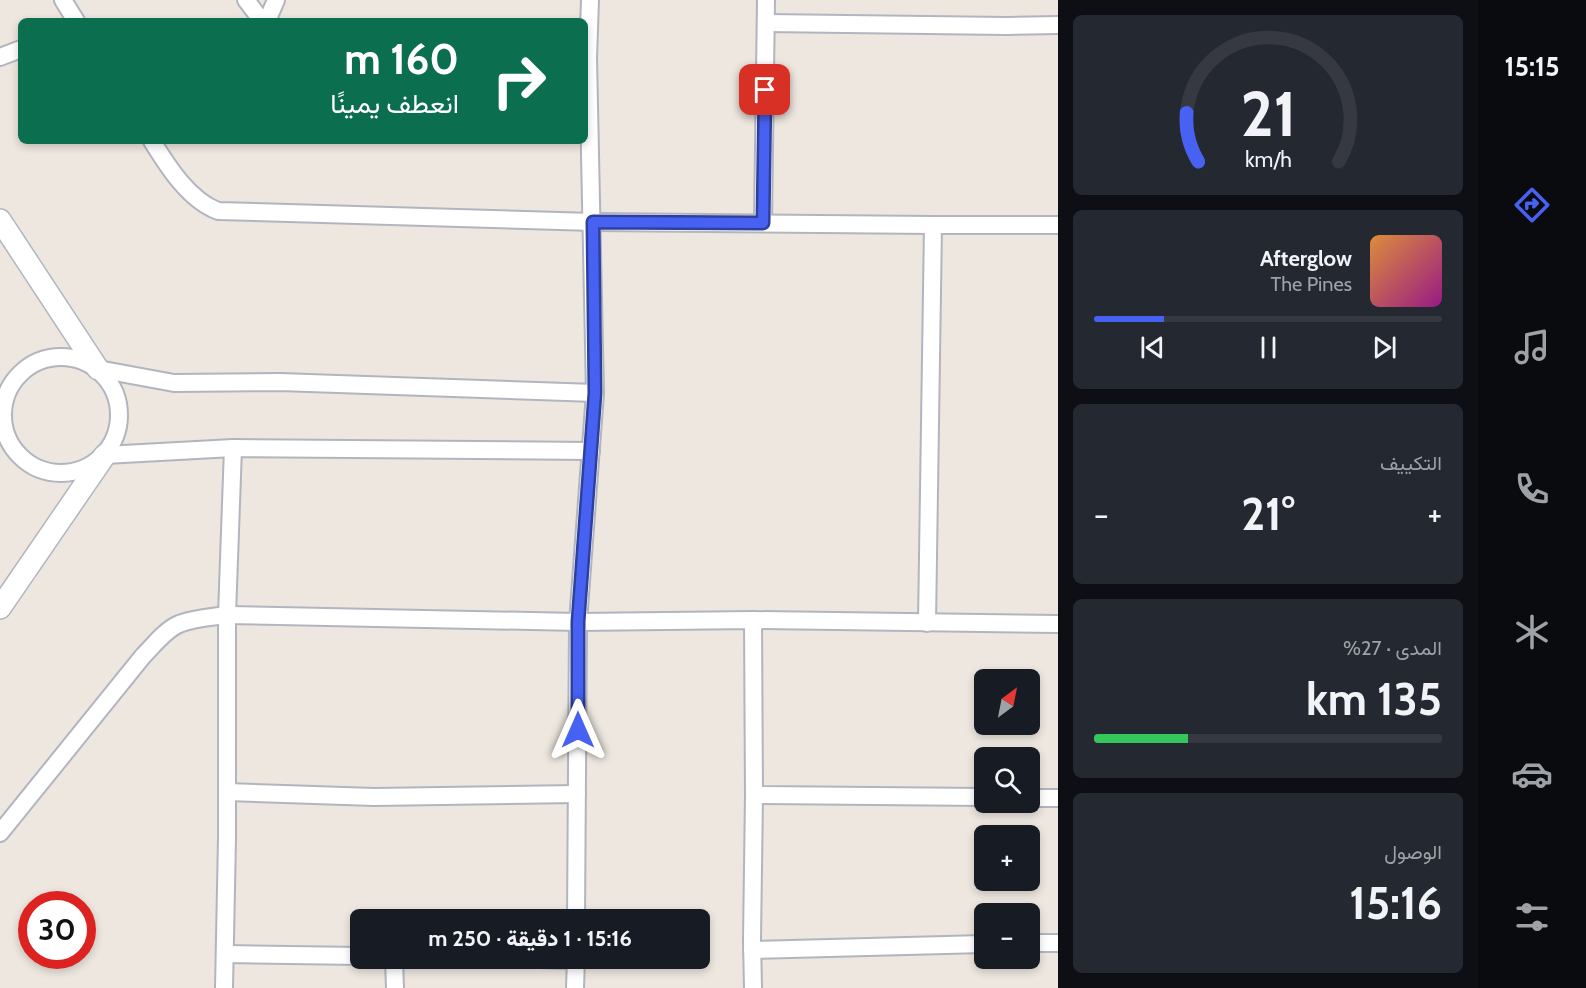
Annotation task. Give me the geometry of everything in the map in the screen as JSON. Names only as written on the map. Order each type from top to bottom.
[{"type":"street","points":[[63,0],[74,18]]},
{"type":"street","points":[[246,0],[260,18]]},
{"type":"street","points":[[268,18],[276,0]]},
{"type":"street","points":[[588,39],[590,0]]},
{"type":"street","points":[[763,223],[766,0]]},
{"type":"street","points":[[766,22],[1058,25]]},
{"type":"street","points":[[0,57],[18,50]]},
{"type":"street","points":[[576,909],[578,622],[595,393],[593,222],[588,85]]},
{"type":"street","points":[[154,144],[186,187],[201,201],[218,211],[593,222],[1058,225]]},
{"type":"street","points":[[0,220],[98,369],[111,383],[118,401],[120,420],[115,438],[105,455],[0,608]]},
{"type":"street","points":[[927,623],[933,225]]},
{"type":"street","points":[[591,451],[233,448],[105,455],[90,466],[72,473],[52,473],[34,467],[19,456],[8,440],[1,421],[4,402],[11,384],[33,364],[42,359],[61,356],[80,359],[98,369],[174,383],[280,382],[595,393]]},
{"type":"street","points":[[224,988],[227,615],[233,448]]},
{"type":"street","points":[[0,834],[143,656],[178,624],[194,620],[227,615],[578,622],[753,620],[1058,624]]},
{"type":"street","points":[[753,620],[753,988]]},
{"type":"street","points":[[227,792],[374,796],[577,795]]},
{"type":"street","points":[[754,795],[974,797]]},
{"type":"street","points":[[1040,798],[1058,798]]},
{"type":"street","points":[[1040,944],[1058,943]]},
{"type":"street","points":[[752,950],[974,944]]},
{"type":"street","points":[[225,954],[350,956]]},
{"type":"street","points":[[394,969],[395,988]]},
{"type":"street","points":[[575,988],[576,969]]},
{"type":"route","points":[[578,730],[578,622],[595,393],[593,222],[763,223],[765,90]]}]
